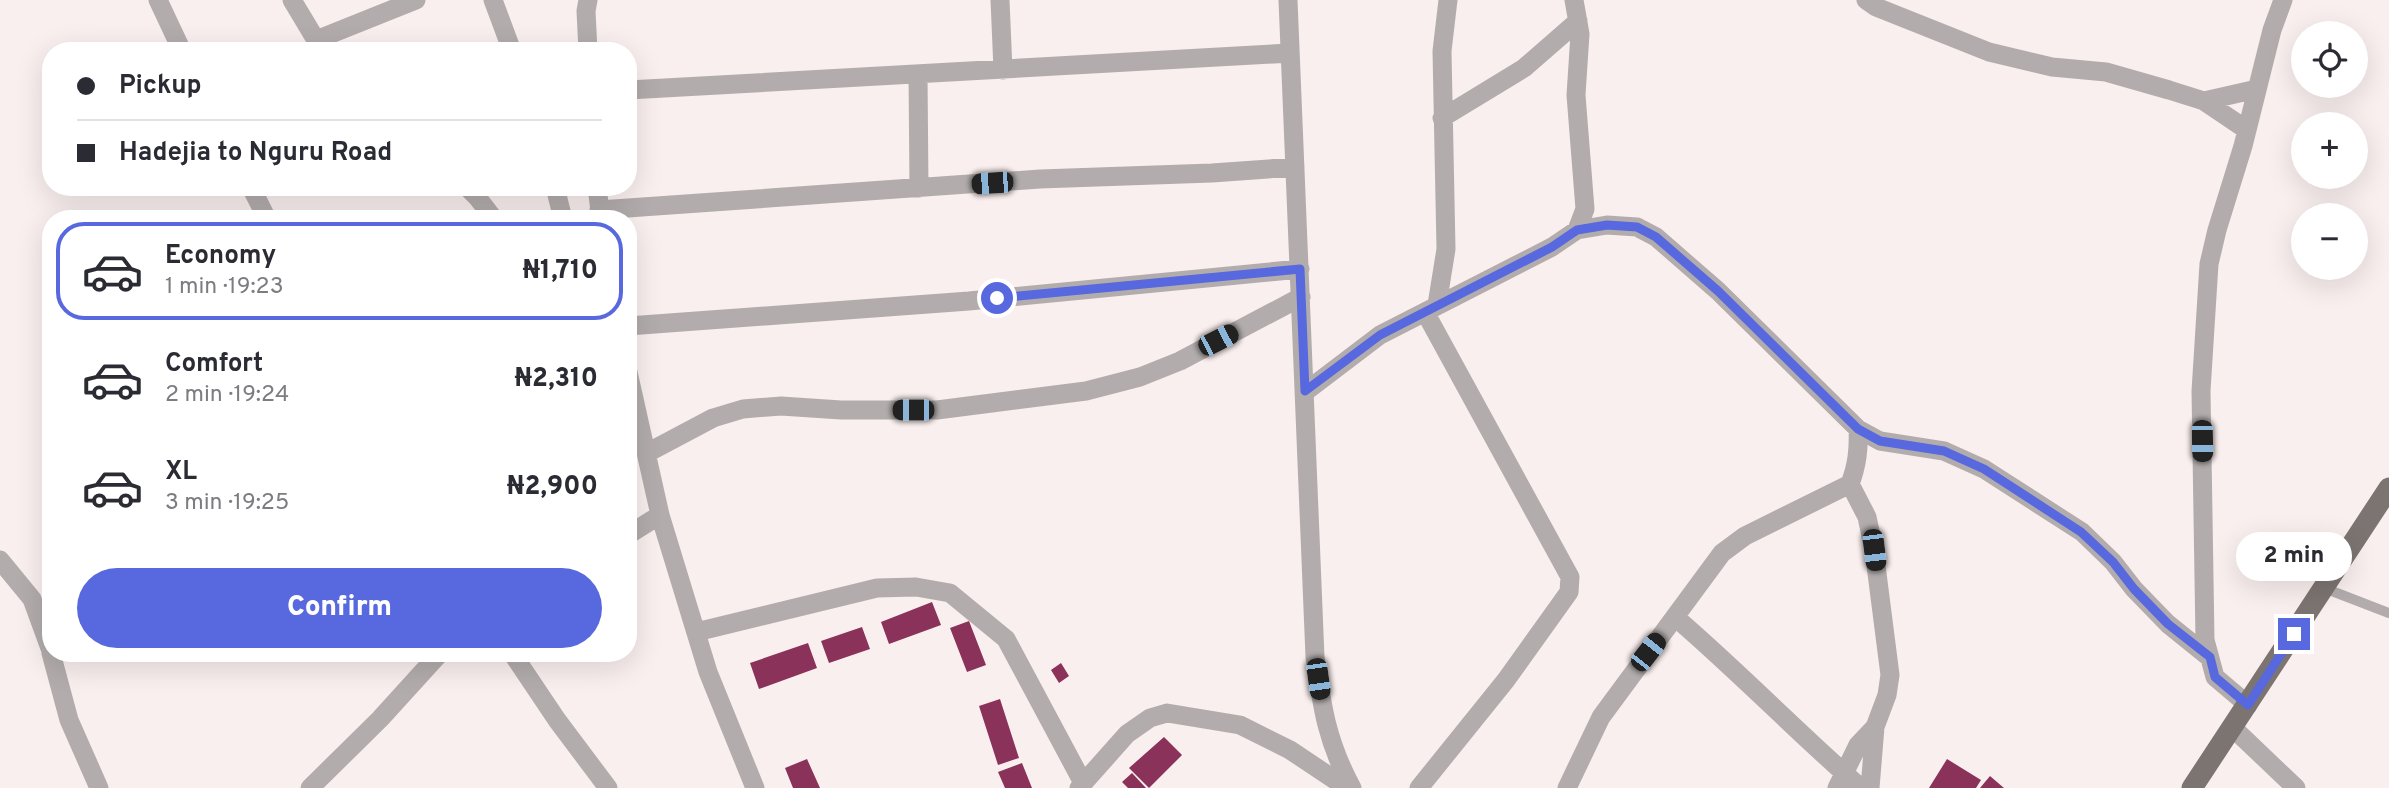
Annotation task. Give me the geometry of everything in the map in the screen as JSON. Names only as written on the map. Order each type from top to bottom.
[{"type":"main road","points":[[2192,788],[2389,488]]},
{"type":"street","points":[[158,0],[178,42]]},
{"type":"street","points":[[292,0],[318,42]]},
{"type":"street","points":[[329,42],[416,0]]},
{"type":"street","points":[[493,0],[509,42]]},
{"type":"street","points":[[588,0],[588,42]]},
{"type":"street","points":[[1000,0],[1003,70]]},
{"type":"street","points":[[1288,0],[1315,657],[1325,725],[1350,788]]},
{"type":"street","points":[[1419,788],[1506,680],[1569,592],[1570,577],[1431,309],[1446,249],[1442,51],[1448,0]]},
{"type":"street","points":[[1574,0],[1580,34],[1576,95],[1585,209],[1577,230]]},
{"type":"street","points":[[1866,0],[1876,7],[1989,52],[2052,67],[2106,72],[2204,101],[2247,130]]},
{"type":"street","points":[[2248,705],[2215,677],[2205,640],[2201,391],[2210,264],[2217,230],[2247,130],[2272,30],[2283,0]]},
{"type":"street","points":[[1442,118],[1524,68],[1578,21]]},
{"type":"street","points":[[637,90],[1290,53]]},
{"type":"street","points":[[918,74],[919,188]]},
{"type":"street","points":[[2204,101],[2257,89]]},
{"type":"street","points":[[637,212],[1040,179],[1295,167]]},
{"type":"street","points":[[476,196],[487,210]]},
{"type":"street","points":[[1305,391],[1380,335],[1552,247],[1577,230],[1607,225],[1637,227],[1656,237],[1718,291],[1858,429],[1880,441],[1944,451],[1984,469],[2081,532],[2113,562],[2134,589],[2168,624],[2210,657]]},
{"type":"street","points":[[637,325],[969,301],[1300,269]]},
{"type":"street","points":[[647,453],[713,418],[743,409],[781,406],[841,410],[937,410],[1086,391],[1140,377],[1180,361],[1301,297]]},
{"type":"street","points":[[637,422],[647,453],[660,514],[708,672],[755,788]]},
{"type":"street","points":[[1567,788],[1601,718],[1722,553],[1745,536],[1850,484],[1857,465],[1858,429]]},
{"type":"street","points":[[1850,484],[1867,517],[1872,539],[1890,676],[1887,695],[1874,727],[1870,788]]},
{"type":"street","points":[[637,529],[660,514]]},
{"type":"street","points":[[0,560],[32,599],[42,627]]},
{"type":"street","points":[[696,632],[877,588],[916,587],[950,593],[1006,639],[1081,785],[1127,734],[1150,718],[1167,713],[1240,725],[1290,750],[1350,788]]},
{"type":"street","points":[[1675,617],[1742,676],[1840,780],[1861,788]]},
{"type":"street","points":[[54,662],[69,720],[99,788]]},
{"type":"street","points":[[310,788],[380,719],[432,662]]},
{"type":"street","points":[[518,662],[608,788]]},
{"type":"street","points":[[1840,780],[1858,745],[1874,727]]},
{"type":"street","points":[[2233,728],[2296,788]]},
{"type":"lane","points":[[2324,588],[2389,613]]},
{"type":"building","points":[[932,602],[941,625],[889,644],[881,622]]},
{"type":"building","points":[[969,621],[986,665],[967,672],[950,628]]},
{"type":"building","points":[[862,627],[870,649],[829,663],[821,641]]},
{"type":"building","points":[[808,643],[817,668],[759,689],[750,663]]},
{"type":"building","points":[[1061,663],[1069,676],[1059,683],[1051,670]]},
{"type":"building","points":[[1000,699],[1019,758],[998,765],[979,706]]},
{"type":"building","points":[[1164,737],[1182,755],[1149,788],[1129,768]]},
{"type":"building","points":[[807,759],[820,788],[793,788],[785,768]]},
{"type":"building","points":[[1947,759],[1981,780],[1976,788],[1929,788]]},
{"type":"building","points":[[1022,763],[1032,788],[1005,788],[998,772]]},
{"type":"building","points":[[1132,773],[1146,788],[1128,788],[1122,782]]},
{"type":"building","points":[[1990,776],[2004,788],[1980,788]]},
{"type":"route","points":[[997,298],[1300,269],[1305,391],[1380,335],[1552,247],[1577,230],[1607,225],[1637,227],[1656,237],[1718,291],[1858,429],[1880,441],[1944,451],[1984,469],[2081,532],[2113,562],[2134,589],[2168,624],[2210,657],[2215,677],[2248,705],[2294,634]]}]
